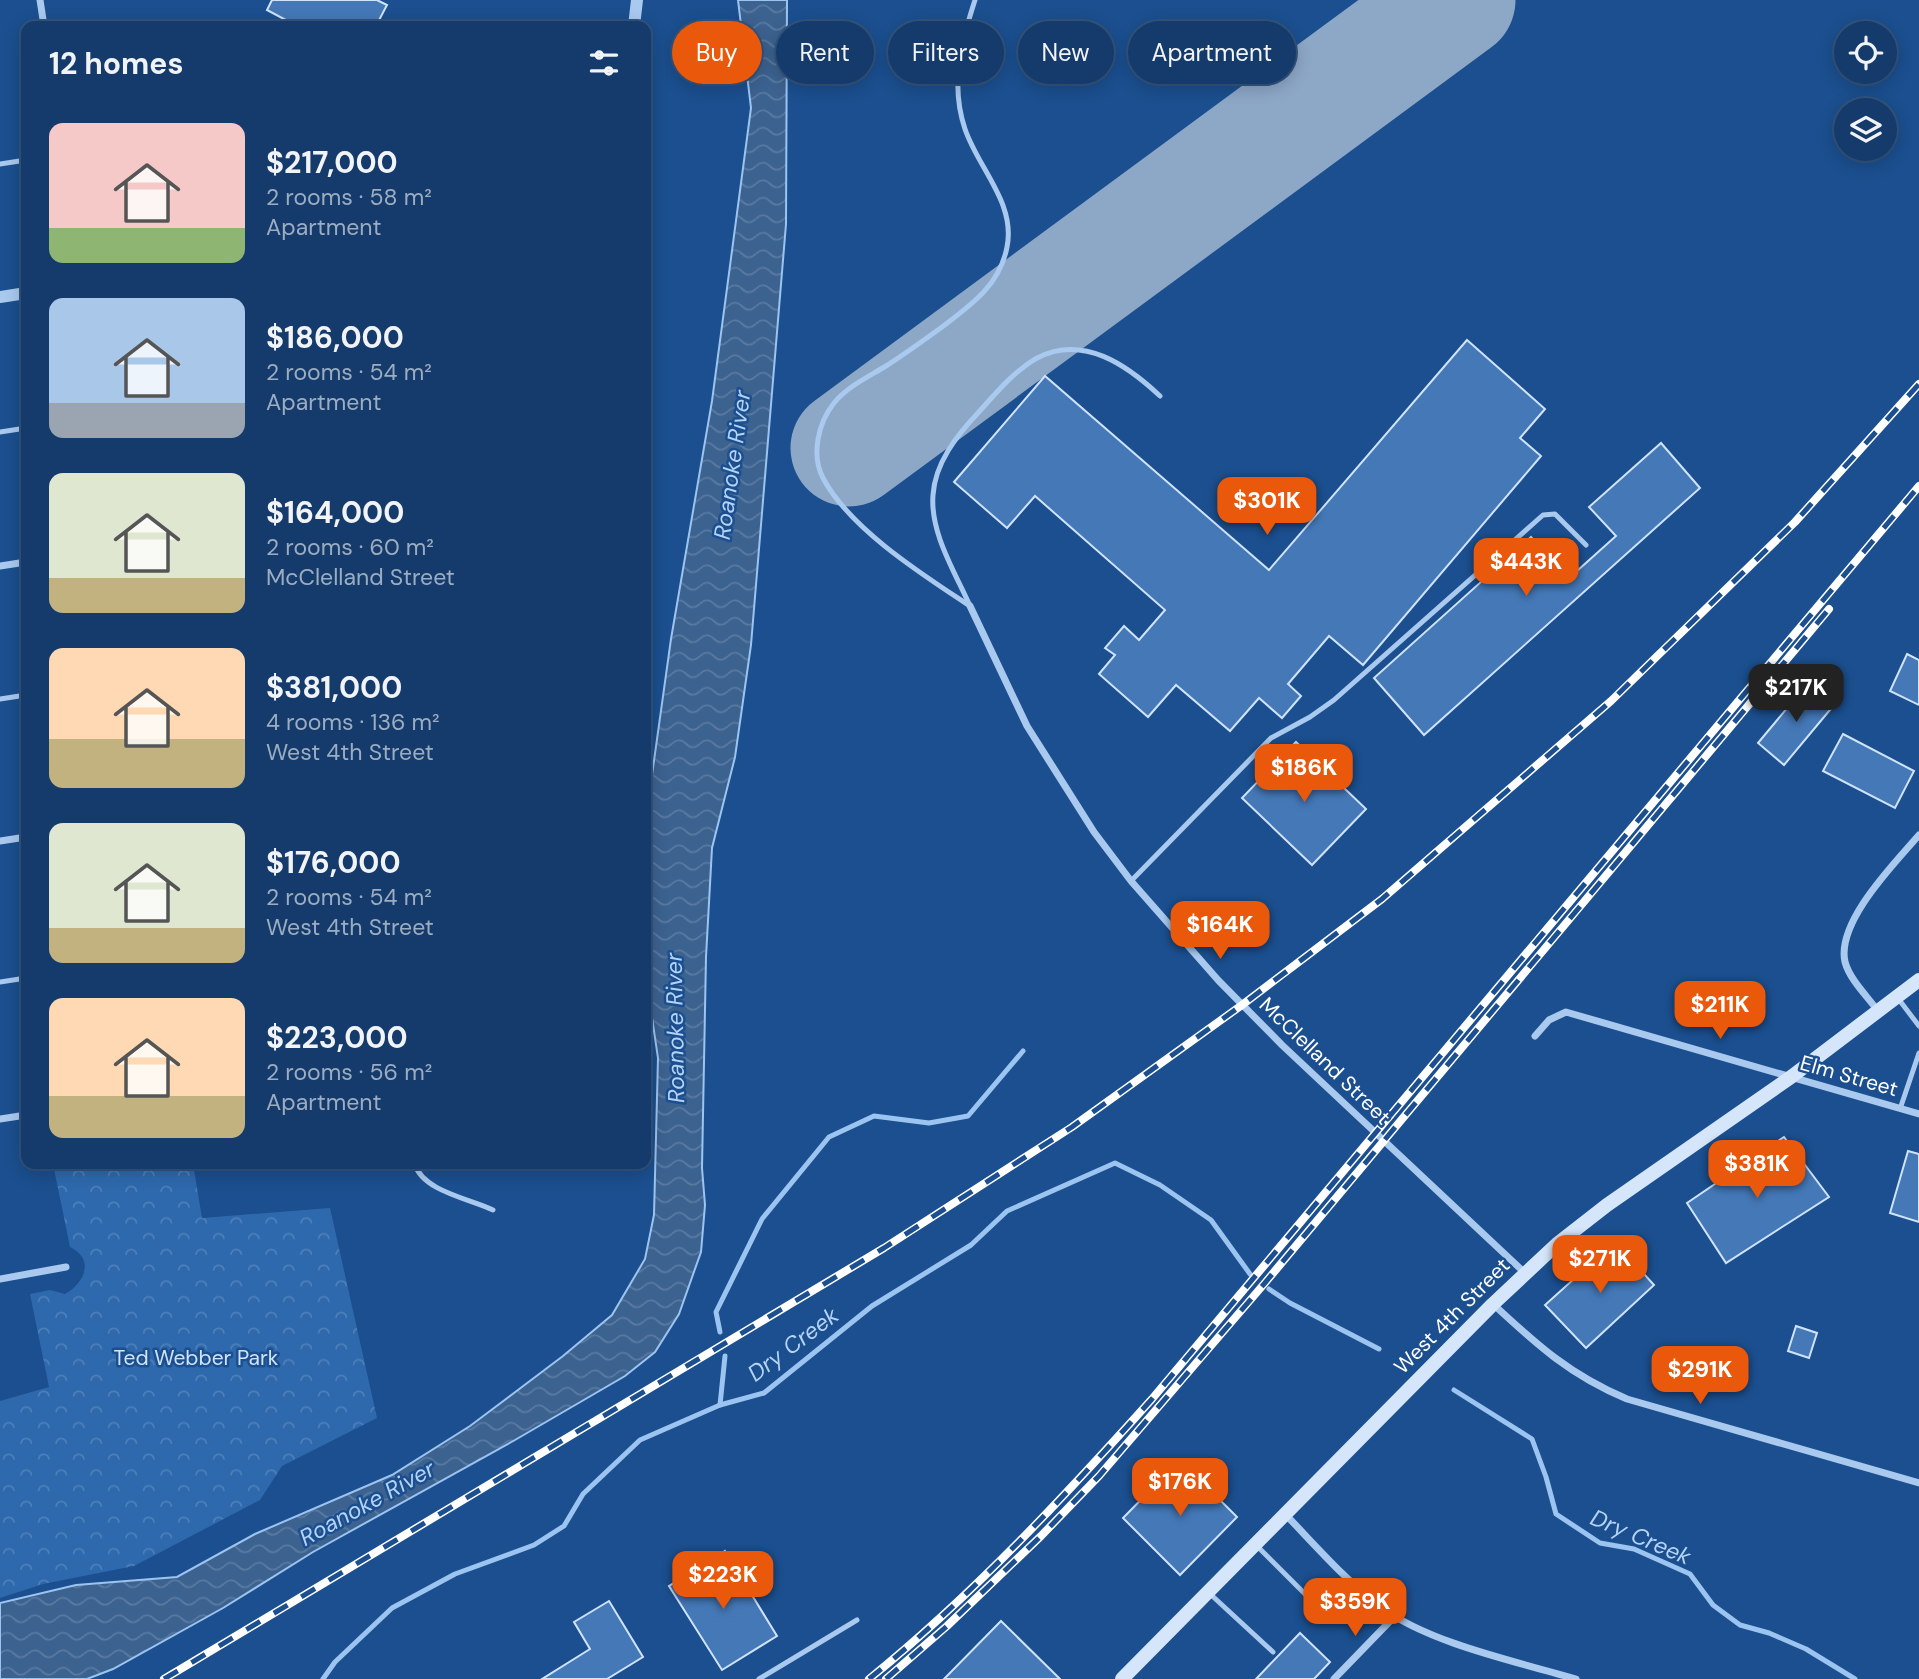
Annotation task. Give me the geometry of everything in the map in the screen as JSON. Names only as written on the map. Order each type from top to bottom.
[{"type":"main road","name":"West 4th Street","points":[[1122,1679],[1493,1304],[1557,1244],[1607,1205],[1791,1077],[1919,980]]},
{"type":"street","points":[[40,0],[43,21]]},
{"type":"street","points":[[634,21],[636,0]]},
{"type":"street","points":[[0,297],[21,294]]},
{"type":"street","points":[[0,566],[21,563]]},
{"type":"street","name":"McClelland Street","points":[[970,606],[1027,726],[1094,832],[1131,881],[1218,980],[1282,1045],[1525,1273]]},
{"type":"street","points":[[1878,1011],[1846,965],[1846,939],[1872,891],[1919,835]]},
{"type":"street","points":[[0,841],[21,838]]},
{"type":"street","name":"Elm Street","points":[[1535,1036],[1549,1020],[1566,1012],[1919,1114]]},
{"type":"street","points":[[0,1119],[21,1116]]},
{"type":"street","points":[[0,1279],[66,1267]]},
{"type":"street","points":[[1493,1304],[1540,1348],[1598,1387],[1627,1399],[1919,1483]]},
{"type":"street","points":[[1285,1514],[1336,1566],[1381,1607],[1395,1616],[1446,1640],[1576,1679]]},
{"type":"street","points":[[1334,1679],[1395,1616]]},
{"type":"lane","points":[[970,606],[906,561],[853,516],[822,476],[817,446],[824,419],[840,397],[972,305],[984,293],[1002,265],[1008,245],[1004,207],[972,148],[959,107],[959,54],[975,0]]},
{"type":"lane","points":[[0,164],[21,161]]},
{"type":"lane","points":[[970,606],[940,537],[934,517],[933,496],[936,476],[948,450],[965,427],[999,390],[1025,367],[1036,359],[1067,350],[1100,354],[1125,367],[1160,396]]},
{"type":"lane","points":[[0,432],[21,429]]},
{"type":"lane","points":[[1131,881],[1271,738],[1310,717],[1334,700],[1543,515],[1555,514],[1586,545]]},
{"type":"lane","points":[[0,699],[21,696]]},
{"type":"lane","points":[[0,982],[21,979]]},
{"type":"lane","points":[[1897,997],[1919,1026]]},
{"type":"lane","points":[[1900,1109],[1919,1052]]},
{"type":"lane","points":[[418,1169],[433,1185],[493,1210]]},
{"type":"lane","points":[[1255,1544],[1318,1608]]},
{"type":"lane","points":[[1208,1592],[1273,1652]]},
{"type":"lane","points":[[759,1679],[857,1620]]},
{"type":"green space","name":"Ted Webber Park","points":[[54,1169],[194,1169],[202,1218],[330,1208],[377,1418],[282,1466],[260,1500],[134,1566],[43,1584],[0,1598],[0,1401],[49,1387],[30,1294],[50,1290],[65,1294],[78,1284],[85,1264],[78,1252],[70,1247]]},
{"type":"water","name":"Roanoke River","points":[[738,0],[787,0],[787,21],[776,21],[776,84],[787,84],[786,224],[751,645],[735,757],[712,848],[706,957],[702,1168],[705,1205],[701,1252],[679,1314],[655,1352],[625,1376],[313,1552],[223,1608],[113,1669],[87,1679],[0,1679],[0,1603],[76,1585],[177,1577],[255,1534],[392,1475],[470,1426],[563,1356],[612,1315],[645,1259],[654,1215],[658,1058],[651,1011],[651,782],[671,639],[712,401],[751,108],[748,84],[762,84],[762,21],[741,21]]},
{"type":"building","points":[[272,0],[377,0],[387,5],[379,21],[288,21],[267,10]]},
{"type":"building","points":[[1467,340],[1545,409],[1520,438],[1541,456],[1363,665],[1329,636],[1288,684],[1301,696],[1282,718],[1259,698],[1230,731],[1176,685],[1148,717],[1099,674],[1115,655],[1105,648],[1124,626],[1139,640],[1165,610],[1035,496],[1007,528],[954,482],[1045,376],[1269,570]]},
{"type":"building","points":[[1661,443],[1700,488],[1424,735],[1374,678],[1531,537],[1568,579],[1616,536],[1589,507]]},
{"type":"building","points":[[1907,654],[1919,660],[1919,705],[1890,691]]},
{"type":"building","points":[[1808,683],[1834,705],[1784,765],[1758,743]]},
{"type":"building","points":[[1843,734],[1914,771],[1895,808],[1823,771]]},
{"type":"building","points":[[1296,742],[1366,809],[1312,865],[1242,798]]},
{"type":"building","points":[[1784,1137],[1829,1197],[1726,1263],[1687,1203]]},
{"type":"building","points":[[1908,1151],[1919,1154],[1919,1222],[1890,1213]]},
{"type":"building","points":[[1615,1242],[1654,1285],[1586,1348],[1545,1305]]},
{"type":"building","points":[[1796,1326],[1817,1333],[1809,1358],[1788,1351]]},
{"type":"building","points":[[1180,1460],[1237,1517],[1180,1575],[1123,1518]]},
{"type":"building","points":[[725,1551],[777,1636],[722,1670],[669,1586]]},
{"type":"building","points":[[609,1601],[643,1657],[607,1679],[542,1679],[590,1649],[574,1622]]},
{"type":"building","points":[[1001,1621],[1060,1679],[944,1679]]},
{"type":"building","points":[[1300,1633],[1330,1662],[1314,1679],[1256,1679]]},
{"type":"waterway","points":[[720,1332],[716,1312],[762,1219],[829,1137],[874,1116],[929,1123],[968,1116],[1023,1051]]},
{"type":"waterway","name":"Dry Creek","points":[[323,1679],[335,1662],[392,1608],[455,1574],[534,1545],[564,1526],[583,1494],[640,1440],[720,1405],[764,1393],[872,1306],[971,1245],[1007,1211],[1115,1163],[1160,1185],[1211,1220],[1250,1274]]},
{"type":"waterway","name":"Dry Creek","points":[[1269,1289],[1290,1303],[1379,1349]]},
{"type":"waterway","points":[[720,1405],[725,1356]]},
{"type":"waterway","name":"Dry Creek","points":[[1454,1390],[1532,1439],[1556,1514],[1600,1543],[1634,1549],[1690,1574],[1713,1605],[1740,1625],[1769,1633],[1806,1649],[1855,1679]]},
{"type":"runway","points":[[849,448],[1457,0]]},
{"type":"railway","points":[[164,1679],[884,1248],[1072,1127],[1242,1005],[1382,899],[1611,701],[1795,522],[1919,384]]},
{"type":"railway","points":[[869,1679],[981,1580],[1051,1509],[1152,1399],[1919,486]]},
{"type":"railway","points":[[886,1679],[947,1626],[1099,1476],[1264,1284],[1829,609]]}]
